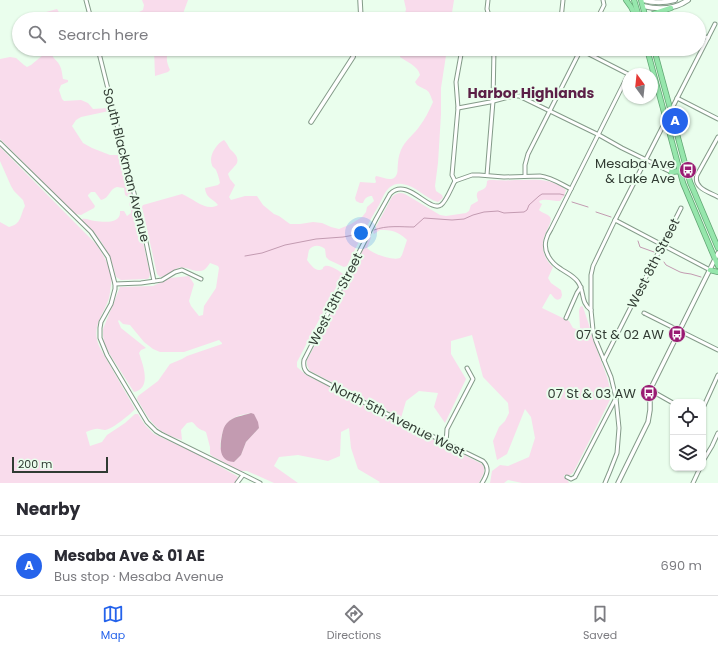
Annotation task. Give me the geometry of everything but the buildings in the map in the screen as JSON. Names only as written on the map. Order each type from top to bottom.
[{"type":"highway","points":[[626,0],[634,12]]},
{"type":"highway","points":[[642,0],[644,12]]},
{"type":"highway","points":[[633,1],[636,12]]},
{"type":"highway","points":[[633,1],[643,6]]},
{"type":"highway","points":[[659,12],[671,8]]},
{"type":"highway","points":[[649,56],[683,183],[718,266]]},
{"type":"highway","points":[[656,56],[688,175],[718,248]]},
{"type":"highway","points":[[672,172],[680,171],[685,172],[688,175]]},
{"type":"highway","points":[[672,172],[679,177],[683,183]]},
{"type":"highway","points":[[711,233],[718,237]]},
{"type":"highway","points":[[710,270],[718,272]]},
{"type":"main road","points":[[642,0],[659,3],[674,0]]},
{"type":"main road","points":[[643,6],[656,9],[671,8],[688,0]]},
{"type":"street","points":[[86,0],[89,12]]},
{"type":"street","points":[[360,0],[361,12]]},
{"type":"street","points":[[488,0],[489,12]]},
{"type":"street","points":[[562,12],[563,0]]},
{"type":"street","points":[[600,12],[604,5],[604,0]]},
{"type":"street","points":[[706,42],[715,24]]},
{"type":"street","name":"South Blackman Avenue","points":[[100,56],[145,237],[154,281]]},
{"type":"street","points":[[311,122],[353,56]]},
{"type":"street","points":[[461,56],[456,82],[458,108],[452,175],[455,180],[472,175],[504,177],[546,176],[571,189]]},
{"type":"street","points":[[487,176],[493,101],[494,56]]},
{"type":"street","points":[[525,176],[525,165],[528,154],[577,56]]},
{"type":"street","points":[[593,56],[622,72]]},
{"type":"street","points":[[605,483],[616,453],[619,428],[616,398],[611,377],[595,336],[592,322],[591,275],[593,266],[615,220],[699,56]]},
{"type":"street","points":[[591,310],[585,305],[578,282],[552,262],[546,250],[546,241],[551,228],[622,87]]},
{"type":"street","points":[[458,108],[513,96],[520,96],[645,160],[672,172]]},
{"type":"street","points":[[677,98],[718,119]]},
{"type":"street","points":[[718,137],[697,175],[696,181],[701,188],[718,197]]},
{"type":"street","points":[[0,142],[91,232],[108,258],[115,289],[111,304],[101,322],[101,344],[147,422],[161,434],[260,483]]},
{"type":"street","name":"West 13th Street","points":[[304,366],[304,360],[376,219],[392,191],[398,189],[406,190],[437,207],[444,203],[455,180]]},
{"type":"street","name":"West 8th Street","points":[[604,360],[681,208]]},
{"type":"street","points":[[615,220],[710,270]]},
{"type":"street","points":[[618,483],[648,422],[650,410],[650,390],[718,254]]},
{"type":"street","points":[[115,284],[141,283],[162,280],[175,272],[182,270],[201,279]]},
{"type":"street","points":[[566,318],[577,293],[581,288]]},
{"type":"street","points":[[644,313],[718,350]]},
{"type":"street","name":"North 5th Avenue West","points":[[304,366],[308,373],[483,461],[488,468],[487,475],[482,483]]},
{"type":"street","points":[[446,443],[447,429],[473,379],[467,368]]},
{"type":"street","points":[[706,401],[718,375]]},
{"type":"street","points":[[650,390],[670,401]]},
{"type":"street","points":[[567,477],[575,477],[616,398]]},
{"type":"street","points":[[706,456],[718,433]]},
{"type":"street","points":[[693,483],[699,471]]},
{"type":"street","points":[[237,483],[243,475]]},
{"type":"shaded area","points":[[142,0],[188,0],[184,12],[139,12],[143,10],[144,5]]},
{"type":"shaded area","points":[[404,0],[454,0],[452,12],[405,12]]},
{"type":"shaded area","points":[[57,9],[59,12],[46,12]]},
{"type":"shaded area","points":[[42,56],[52,56],[60,66],[63,79],[68,80],[68,82],[61,85],[59,90],[64,101],[81,100],[88,103],[93,109],[110,108],[109,111],[81,117],[76,120],[72,126],[83,143],[110,155],[121,155],[132,196],[128,197],[125,195],[124,188],[118,187],[114,188],[104,199],[101,200],[95,192],[91,192],[88,196],[95,206],[94,208],[81,215],[75,214],[0,139],[0,59],[10,57],[16,58],[27,67]]},
{"type":"shaded area","points":[[154,56],[167,56],[170,70],[155,76]]},
{"type":"shaded area","points":[[400,56],[446,56],[441,88],[438,163],[435,186],[436,191],[442,195],[443,198],[438,202],[407,185],[394,184],[385,193],[347,266],[344,267],[329,260],[326,257],[325,249],[321,247],[315,246],[309,250],[307,260],[314,268],[320,270],[325,266],[329,266],[343,274],[297,362],[297,367],[306,375],[482,464],[484,474],[479,483],[379,483],[380,482],[358,469],[351,448],[349,428],[341,432],[340,456],[328,461],[298,455],[279,457],[274,466],[298,483],[274,483],[247,471],[240,471],[212,456],[210,454],[210,447],[206,432],[198,428],[192,422],[187,423],[181,430],[182,440],[159,429],[146,414],[137,399],[138,396],[158,381],[170,364],[222,343],[219,340],[184,352],[160,352],[144,342],[130,325],[123,324],[119,320],[118,321],[121,328],[146,348],[141,350],[139,353],[144,370],[145,381],[140,390],[134,392],[104,343],[103,329],[120,287],[153,286],[170,278],[189,276],[194,284],[189,301],[199,316],[203,315],[204,306],[216,288],[219,268],[218,266],[210,263],[205,270],[202,271],[178,268],[165,276],[160,277],[157,274],[142,207],[143,205],[182,194],[204,206],[214,207],[218,205],[208,196],[205,188],[218,185],[220,183],[216,169],[212,166],[211,158],[216,147],[224,140],[236,155],[237,159],[237,163],[228,174],[235,185],[229,197],[231,200],[245,196],[257,196],[263,205],[290,224],[313,222],[322,223],[339,229],[351,224],[362,217],[366,212],[367,207],[374,201],[372,196],[369,196],[363,203],[356,201],[355,198],[360,182],[375,183],[376,176],[392,179],[397,175],[398,161],[402,148],[421,124],[433,102],[428,91],[417,85],[415,82],[420,75],[412,64]],"holes":[[[251,413],[259,428],[246,442],[241,455],[234,462],[220,447],[223,431],[227,423],[235,417]]]},
{"type":"shaded area","points":[[0,147],[95,243],[105,258],[111,272],[112,277],[109,296],[98,322],[96,334],[97,341],[135,409],[121,421],[108,429],[95,429],[86,432],[90,446],[102,442],[107,435],[135,414],[138,414],[145,425],[154,434],[197,454],[237,476],[238,478],[235,483],[0,483],[0,222],[9,227],[13,226],[20,219],[25,206],[23,200],[11,186],[0,161]]},
{"type":"shaded area","points":[[542,180],[555,183],[566,190],[560,201],[539,201],[542,204],[539,210],[551,219],[543,243],[545,256],[553,267],[548,278],[551,283],[561,290],[562,295],[560,299],[557,300],[550,294],[542,308],[569,321],[573,328],[576,329],[580,328],[579,311],[580,307],[583,307],[612,396],[573,473],[570,475],[564,475],[569,483],[522,483],[508,480],[504,483],[490,483],[492,471],[500,465],[508,466],[529,457],[535,438],[531,417],[525,409],[507,454],[497,460],[493,441],[499,427],[505,421],[509,413],[508,403],[483,377],[472,335],[451,341],[451,354],[466,379],[445,423],[434,407],[438,393],[419,391],[406,401],[401,418],[310,371],[307,365],[307,360],[369,236],[370,235],[371,238],[367,248],[374,253],[392,259],[400,258],[402,255],[407,240],[403,236],[391,231],[380,230],[374,234],[373,232],[392,197],[398,193],[405,194],[440,215],[446,216],[466,213],[469,211],[471,205],[478,201],[478,192],[486,187],[487,181]]},
{"type":"shaded area","points":[[131,201],[134,202],[150,273],[149,278],[147,279],[121,280],[116,277],[108,253],[104,246],[82,221],[82,219],[101,222],[116,220],[120,215],[120,211],[124,211],[127,216],[131,213],[129,203]]},
{"type":"shaded area","points":[[251,413],[254,414],[259,428],[246,442],[241,455],[234,462],[225,459],[221,452],[224,427],[232,419]]},
{"type":"waterway","points":[[374,230],[389,227],[414,227],[424,218],[452,220],[464,219],[484,212],[524,212],[527,210],[529,205],[542,194],[564,195]]},
{"type":"waterway","points":[[572,202],[588,207]]},
{"type":"waterway","points":[[596,212],[611,217]]},
{"type":"waterway","points":[[245,256],[262,253],[285,245],[316,239],[360,234]]},
{"type":"waterway","points":[[638,241],[640,247],[654,252]]},
{"type":"waterway","points":[[664,262],[666,265],[680,272],[701,277]]},
{"type":"place","name":"Mesaba Ave & 01 AE","points":[[675,121]]},
{"type":"place","name":"Mesaba Ave & Lake Ave","points":[[688,170]]},
{"type":"place","name":"07 St & 02 AW","points":[[677,334]]},
{"type":"place","name":"07 St & 03 AW","points":[[649,393]]},
{"type":"district","name":"Harbor Highlands","points":[[531,93]]}]
